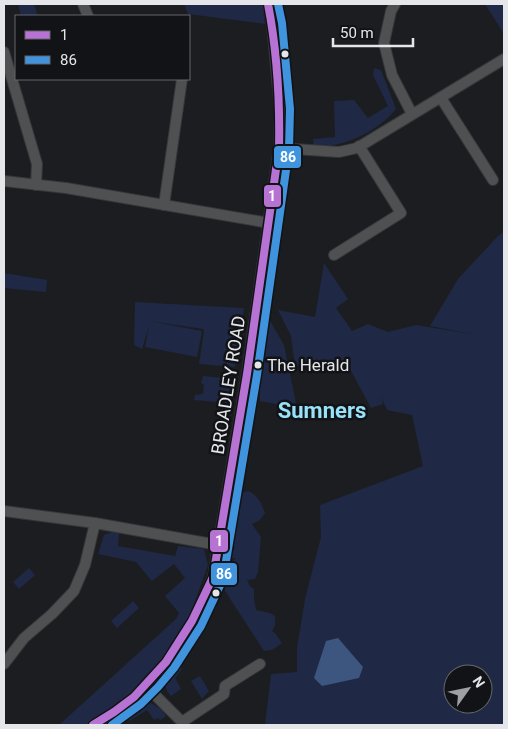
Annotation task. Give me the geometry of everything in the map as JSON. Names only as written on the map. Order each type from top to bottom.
[{"type":"street","name":"BROADLEY ROAD","points":[[93,725],[111,716],[146,686],[169,659],[192,623],[213,577],[247,374],[279,148],[280,110],[272,24],[268,4]]},
{"type":"street","points":[[395,4],[390,11],[384,44],[392,75],[412,114]]},
{"type":"street","points":[[4,52],[37,164],[36,184]]},
{"type":"street","points":[[279,148],[339,152],[359,146],[504,59]]},
{"type":"street","points":[[164,205],[182,80]]},
{"type":"street","points":[[441,98],[493,180]]},
{"type":"street","points":[[334,255],[401,213],[359,146]]},
{"type":"street","points":[[4,181],[36,184],[269,223]]},
{"type":"street","points":[[4,511],[95,523],[218,545]]},
{"type":"street","points":[[4,664],[24,638],[52,614],[74,591],[85,565],[95,523]]},
{"type":"street","points":[[146,686],[183,723],[224,694],[225,686],[260,664]]},
{"type":"shaded area","points":[[18,4],[34,4],[38,15],[21,15]]},
{"type":"shaded area","points":[[184,4],[262,4],[265,24],[188,14]]},
{"type":"shaded area","points":[[485,4],[504,4],[504,34]]},
{"type":"shaded area","points":[[374,68],[381,70],[396,109],[380,124],[360,136],[342,143],[314,148],[313,139],[335,137],[334,101],[354,100],[368,118],[388,106],[373,75]]},
{"type":"shaded area","points":[[504,232],[504,725],[265,725],[271,674],[297,672],[297,648],[305,599],[321,537],[320,505],[423,466],[412,415],[387,410],[381,397],[383,404],[371,408],[345,360],[325,369],[295,366],[291,336],[278,310],[315,317],[324,263],[348,299],[336,308],[352,331],[368,324],[388,332],[416,325],[477,335],[430,326],[458,279]]},
{"type":"shaded area","points":[[4,273],[47,280],[46,292],[4,288]]},
{"type":"shaded area","points":[[135,302],[244,308],[235,367],[199,364],[203,329],[149,321],[202,331],[197,357],[145,347],[149,326],[142,349],[134,345]]},
{"type":"shaded area","points":[[265,312],[284,345],[297,408],[260,401],[259,369]]},
{"type":"shaded area","points":[[203,376],[234,379],[230,403],[194,400],[195,395],[203,394],[204,385],[201,383]]},
{"type":"shaded area","points":[[248,491],[257,497],[265,513],[260,520],[252,524],[261,537],[258,572],[255,579],[247,580],[254,589],[256,610],[275,616],[275,625],[272,631],[282,643],[272,650],[264,651],[225,591],[225,573],[229,564],[236,558],[232,558],[231,554],[235,547],[231,546],[228,541],[231,524],[237,522],[233,517],[241,501],[239,494]]},
{"type":"shaded area","points":[[112,532],[119,533],[118,546],[175,556],[178,546],[204,549],[208,565],[188,621],[165,657],[135,691],[92,722],[85,725],[59,725],[176,619],[179,613],[165,596],[185,578],[174,564],[152,581],[136,562],[98,554],[104,535]]},
{"type":"shaded area","points":[[29,568],[35,575],[19,589],[13,582]]},
{"type":"shaded area","points":[[133,601],[139,608],[117,628],[111,621]]},
{"type":"shaded area","points":[[338,638],[363,667],[359,678],[322,686],[314,678],[326,641]]},
{"type":"shaded area","points":[[179,665],[182,669],[175,678],[181,689],[171,696],[166,688],[166,684]]},
{"type":"shaded area","points":[[200,676],[209,691],[202,699],[191,681]]},
{"type":"shaded area","points":[[151,703],[162,710],[166,716],[160,720],[158,718],[154,720],[147,710],[129,721],[127,717],[145,704]]},
{"type":"transit line","name":"1","points":[[93,725],[134,697],[166,662],[192,621],[213,577],[247,374],[279,148],[277,76],[268,4]]},
{"type":"transit line","name":"86","points":[[112,725],[141,704],[174,668],[201,626],[223,579],[257,375],[289,149],[290,109],[282,23],[278,4]]},
{"type":"place","name":"The Herald","points":[[258,365]]},
{"type":"district","name":"Sumners","points":[[322,410]]}]
